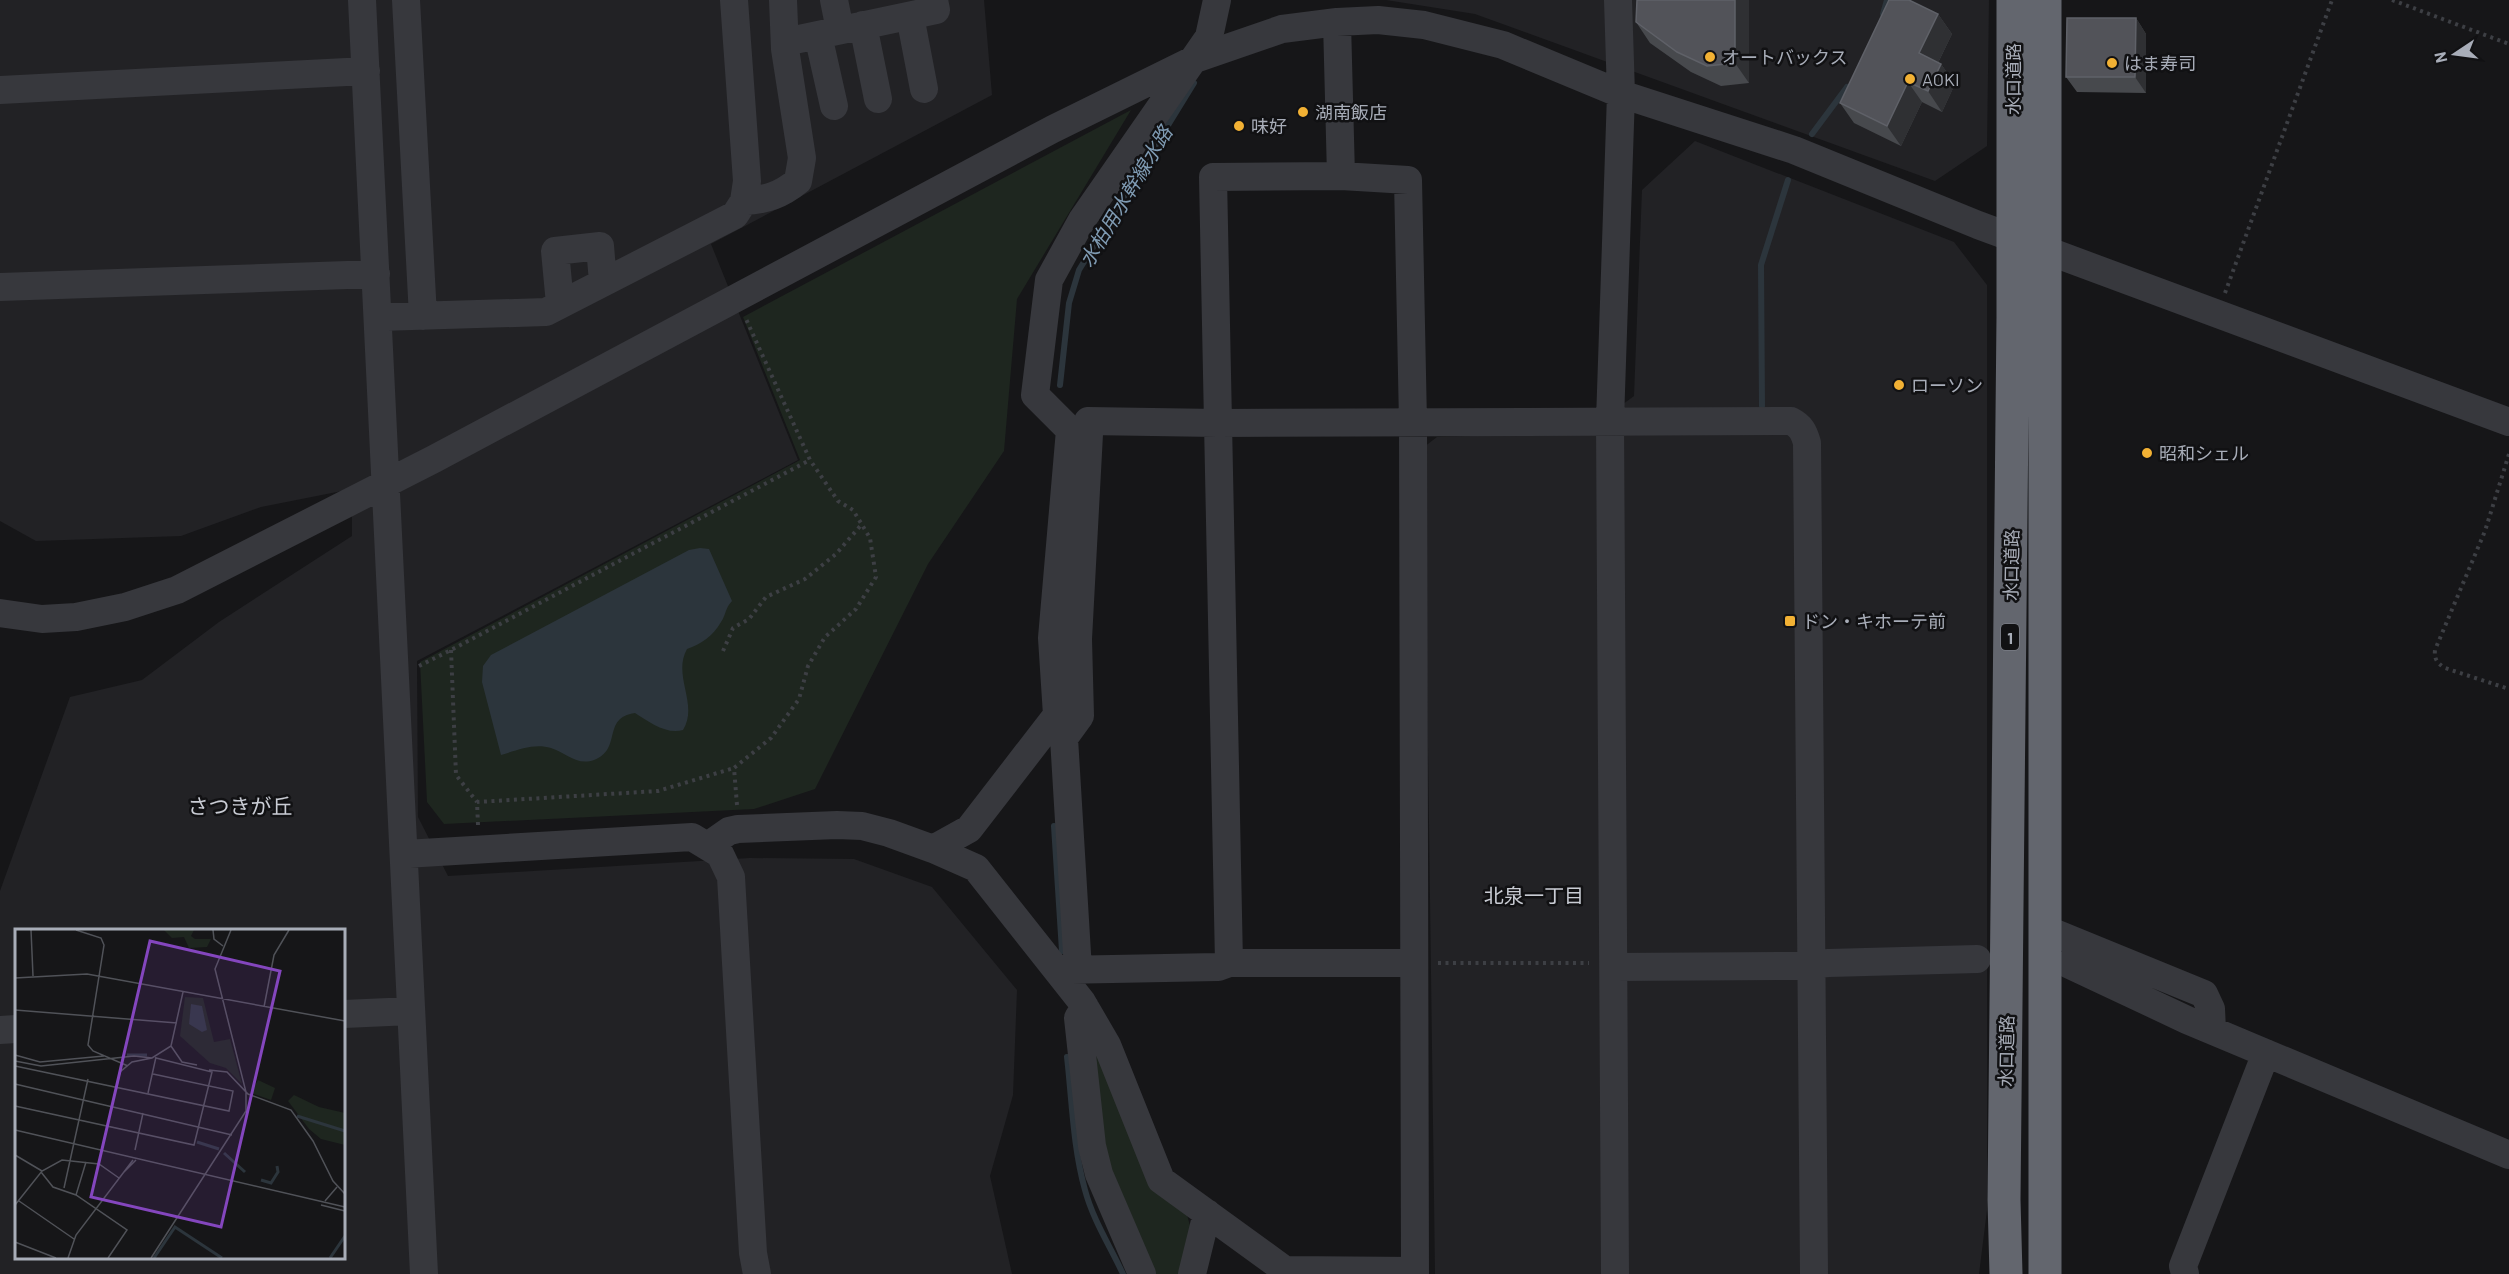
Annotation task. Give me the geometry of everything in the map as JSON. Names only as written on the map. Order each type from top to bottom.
[{"type":"highway","name":"水口道路","points":[[2006,1274],[2004,1200],[2013,0]]},
{"type":"highway","name":"水口道路","points":[[2045,0],[2045,1274]]},
{"type":"street","points":[[362,0],[405,854],[423,1274]]},
{"type":"street","points":[[406,0],[423,316]]},
{"type":"street","points":[[379,317],[546,312],[735,215],[744,201],[747,181],[734,0]]},
{"type":"street","points":[[744,201],[764,201],[786,192],[798,181],[802,158],[785,42],[783,0]]},
{"type":"street","points":[[834,0],[867,21],[924,89]]},
{"type":"street","points":[[785,42],[867,21],[936,10],[934,0]]},
{"type":"street","points":[[1067,970],[1064,738],[1080,716],[1068,700],[1052,638],[1070,430],[1035,395],[1049,280],[1082,220],[1209,37],[1217,0]]},
{"type":"street","points":[[1615,1274],[1610,421],[1622,94],[1618,0]]},
{"type":"street","points":[[0,613],[42,619],[76,617],[125,607],[177,590],[387,484],[1053,129],[1195,59],[1282,28],[1338,22],[1378,20],[1424,25],[1503,45],[1622,94],[1794,150],[2044,250],[2217,315],[2398,379],[2509,422]]},
{"type":"street","points":[[867,21],[878,99]]},
{"type":"street","points":[[834,106],[867,21]]},
{"type":"street","points":[[1338,22],[1341,176]]},
{"type":"street","points":[[0,90],[366,71]]},
{"type":"street","points":[[709,845],[729,831],[828,825],[862,826],[933,849],[976,868],[1067,970],[1085,1008],[1107,1044],[1161,1180],[1285,1270],[1415,1272],[1413,422],[1408,180],[1341,176],[1213,177],[1229,963]]},
{"type":"street","points":[[560,304],[555,251],[600,246],[603,282]]},
{"type":"street","points":[[0,287],[376,274]]},
{"type":"street","points":[[933,849],[969,829],[1068,700],[1078,639],[1088,421],[1217,423],[1791,421],[1799,425],[1805,433],[1807,455],[1814,1274]]},
{"type":"street","points":[[405,854],[692,837],[709,845],[720,854],[731,877],[753,1253],[757,1274]]},
{"type":"street","points":[[2045,929],[2204,994],[2211,1009],[2212,1030]]},
{"type":"street","points":[[1614,967],[1811,965],[1977,959]]},
{"type":"street","points":[[1067,970],[1218,968],[1229,963],[1413,963]]},
{"type":"street","points":[[2068,964],[2212,1030],[2509,1155]]},
{"type":"street","points":[[1085,1008],[1078,1018],[1092,1146],[1102,1182],[1142,1274]]},
{"type":"street","points":[[345,1014],[411,1011]]},
{"type":"street","points":[[2185,1274],[2183,1266],[2266,1053]]},
{"type":"street","points":[[1192,1274],[1207,1213]]},
{"type":"path","points":[[2217,315],[2332,0]]},
{"type":"path","points":[[2392,0],[2509,44]]},
{"type":"path","points":[[477,802],[658,791],[734,768],[771,738],[799,699],[808,666],[825,637],[856,609],[876,577],[870,538],[853,510],[838,501],[810,460],[743,312]]},
{"type":"path","points":[[2509,454],[2485,531],[2434,657],[2438,664],[2445,668],[2509,688]]},
{"type":"path","points":[[410,670],[452,650],[810,460]]},
{"type":"path","points":[[723,651],[733,628],[749,619],[766,597],[805,579],[836,554],[862,524]]},
{"type":"path","points":[[452,650],[456,775],[477,802],[478,833]]},
{"type":"path","points":[[734,768],[738,830]]},
{"type":"path","points":[[1413,963],[1597,963],[1614,967]]},
{"type":"shaded area","points":[[0,0],[984,0],[992,95],[711,244],[798,460],[417,661],[418,817],[448,876],[750,858],[854,859],[932,887],[1017,990],[1013,1095],[990,1176],[1012,1274],[0,1274],[0,891],[70,697],[142,680],[219,622],[352,536],[352,489],[261,507],[181,536],[36,541],[0,521]]},
{"type":"shaded area","points":[[1386,0],[1989,0],[1987,146],[1935,181],[1475,14]]},
{"type":"shaded area","points":[[1131,110],[1017,299],[1004,451],[928,564],[815,789],[754,809],[444,824],[427,802],[420,662],[800,460],[743,317]]},
{"type":"shaded area","points":[[1695,141],[1954,242],[1987,285],[1987,1210],[1979,1274],[1435,1274],[1424,447],[1437,437],[1584,433],[1634,396],[1642,190]]},
{"type":"shaded area","points":[[709,549],[732,601],[714,631],[702,642],[687,649],[683,659],[683,680],[688,710],[683,730],[664,729],[635,713],[618,721],[608,749],[594,760],[577,760],[551,748],[538,746],[501,755],[482,682],[483,666],[491,655],[689,550]]},
{"type":"shaded area","points":[[1085,1026],[1185,1208],[1191,1229],[1179,1274],[1150,1274],[1102,1159]]},
{"type":"building","name":"オートバックス","points":[[1637,0],[1735,0],[1735,63],[1707,66],[1677,52],[1636,22]]},
{"type":"building","points":[[1889,0],[1909,0],[1938,14],[1919,53],[1941,64],[1928,91],[1908,82],[1887,126],[1840,103]]},
{"type":"building","name":"はま寿司","points":[[2067,18],[2136,18],[2135,77],[2066,77]]},
{"type":"waterway","points":[[1883,14],[1887,0]]},
{"type":"waterway","name":"水柏用水幹線水路","points":[[1060,385],[1069,303],[1079,270],[1194,83]]},
{"type":"waterway","points":[[1812,134],[1847,87]]},
{"type":"waterway","points":[[1762,406],[1761,265],[1788,180]]},
{"type":"waterway","name":"水柏用水幹線水路","points":[[1054,826],[1062,951]]},
{"type":"waterway","name":"水柏用水幹線水路","points":[[1067,1057],[1075,1141],[1085,1190],[1097,1222],[1123,1274]]},
{"type":"place","name":"オートバックス","points":[[1710,57]]},
{"type":"place","name":"はま寿司","points":[[2112,63]]},
{"type":"place","name":"AOKI","points":[[1910,79]]},
{"type":"place","name":"湖南飯店","points":[[1303,112]]},
{"type":"place","name":"味好","points":[[1239,126]]},
{"type":"place","name":"ローソン","points":[[1899,385]]},
{"type":"place","name":"昭和シェル","points":[[2147,453]]},
{"type":"place","name":"ドン・キホーテ前","points":[[1790,621]]},
{"type":"district","name":"さつきが丘","points":[[240,805]]},
{"type":"district","name":"北泉一丁目","points":[[1534,895]]}]
